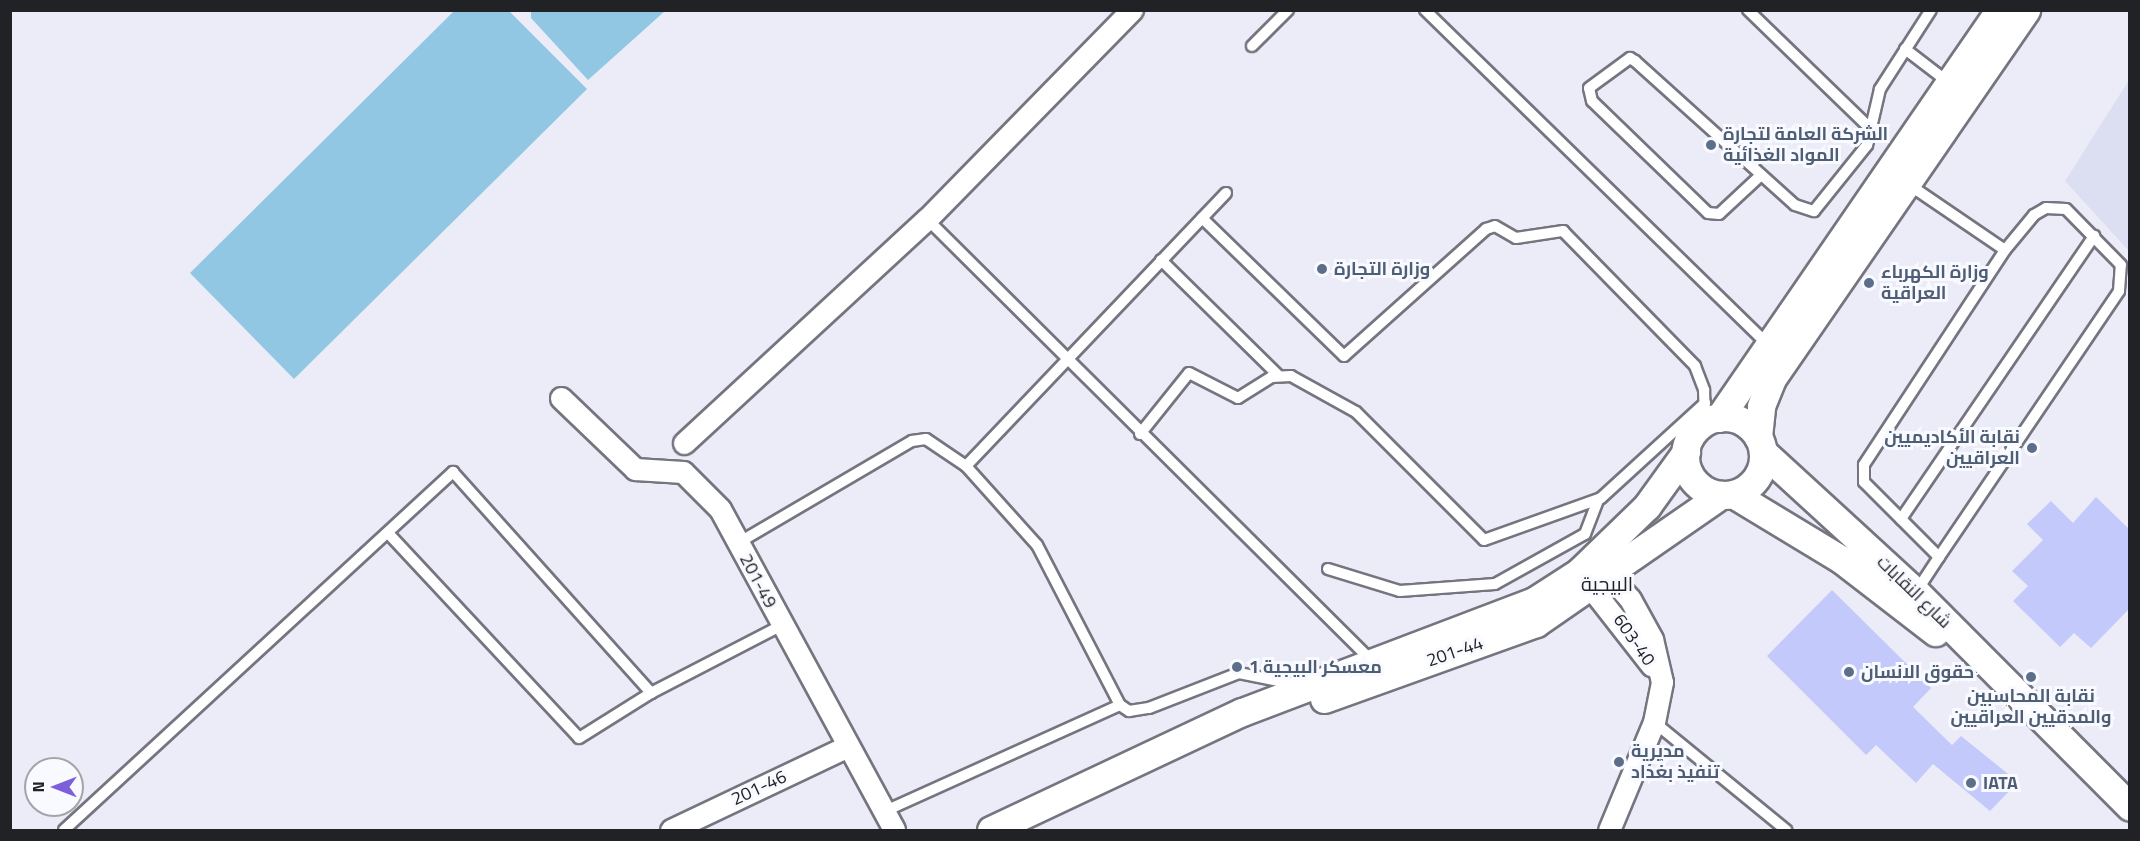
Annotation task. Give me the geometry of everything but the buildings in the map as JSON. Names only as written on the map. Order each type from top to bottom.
[{"type":"street","points":[[684,444],[927,219],[1132,10]]},
{"type":"street","points":[[1999,10],[1957,89],[1908,183],[1773,377],[1761,406],[1758,475],[1727,495],[1694,481],[1686,452],[1692,435],[1766,343],[1957,89],[2026,10]]},
{"type":"street","name":"201-49","points":[[561,398],[635,469],[683,472],[720,509],[894,831]]},
{"type":"street","points":[[1710,414],[1741,422],[1760,444]]},
{"type":"street","name":"شارع النقابات","points":[[1760,444],[1916,592],[2130,807]]},
{"type":"street","name":"201-44","points":[[1161,754],[1536,622],[1593,573],[1647,506],[1686,452]]},
{"type":"street","name":"شارع النقابات","points":[[1727,495],[1842,560],[2059,738]]},
{"type":"street","name":"201-44","points":[[991,831],[1304,687],[1371,660],[1490,620],[1593,573],[1727,495]]},
{"type":"street","name":"603-40","points":[[1593,573],[1662,682],[1654,722],[1609,831]]},
{"type":"street","name":"201-46","points":[[671,831],[848,746]]},
{"type":"lane","points":[[1252,46],[1288,10]]},
{"type":"lane","points":[[1425,10],[1766,343]]},
{"type":"lane","points":[[1748,10],[1872,130]]},
{"type":"lane","points":[[1761,175],[1719,214],[1708,213],[1592,101],[1589,88],[1630,58],[1761,175],[1800,210],[1814,211],[1863,151],[1872,130],[1880,89],[1930,10]]},
{"type":"lane","points":[[1905,49],[1957,89]]},
{"type":"lane","points":[[1908,183],[2005,250]]},
{"type":"lane","points":[[966,466],[1226,193]]},
{"type":"lane","points":[[1916,592],[1940,557],[2119,291],[2121,265],[2066,209],[2046,208],[2005,250],[1864,465],[1864,482],[1940,557]]},
{"type":"lane","points":[[1140,434],[1185,374],[1196,374],[1238,398],[1278,375],[1291,376],[1356,412],[1480,540],[1598,500],[1710,414],[1701,377],[1687,355],[1559,230],[1516,238],[1495,226],[1486,229],[1344,356],[1202,218]]},
{"type":"lane","points":[[927,219],[1070,357],[1140,434],[1371,660]]},
{"type":"lane","points":[[1900,519],[2094,236]]},
{"type":"lane","points":[[1161,260],[1278,375]]},
{"type":"lane","points":[[738,543],[912,441],[933,442],[966,466],[1037,545],[1120,705],[1129,711],[1149,708],[1239,673],[1276,676],[1304,687]]},
{"type":"lane","points":[[64,831],[453,472],[651,693]]},
{"type":"lane","points":[[1328,569],[1400,591],[1495,584],[1585,534],[1598,500]]},
{"type":"lane","points":[[388,533],[579,738],[651,693],[782,625]]},
{"type":"lane","points":[[883,812],[1120,705]]},
{"type":"lane","points":[[1654,722],[1786,831]]},
{"type":"shaded area","points":[[2129,80],[2129,251],[2065,181]]},
{"type":"water","points":[[531,10],[665,11],[588,80],[531,18]]},
{"type":"water","points":[[454,11],[509,11],[587,89],[294,379],[190,273]]},
{"type":"place","name":"الشركة العامة لتجارة المواد الغذائية","points":[[1711,145]]},
{"type":"place","name":"وزارة التجارة","points":[[1322,269]]},
{"type":"place","name":"وزارة الكهرباء العراقية","points":[[1869,283]]},
{"type":"place","name":"نقابة الأكاديميين العراقيين","points":[[2032,448]]},
{"type":"place","name":"معسكر البيجية 1","points":[[1237,667]]},
{"type":"place","name":"حقوق الانسان","points":[[1849,672]]},
{"type":"place","name":"نقابة المحاسبين والمدقيين العراقيين","points":[[2031,677]]},
{"type":"place","name":"مديرية تنفيذ بغداد","points":[[1619,762]]},
{"type":"place","name":"IATA","points":[[1971,783]]},
{"type":"district","name":"البيجية","points":[[1607,583]]}]
